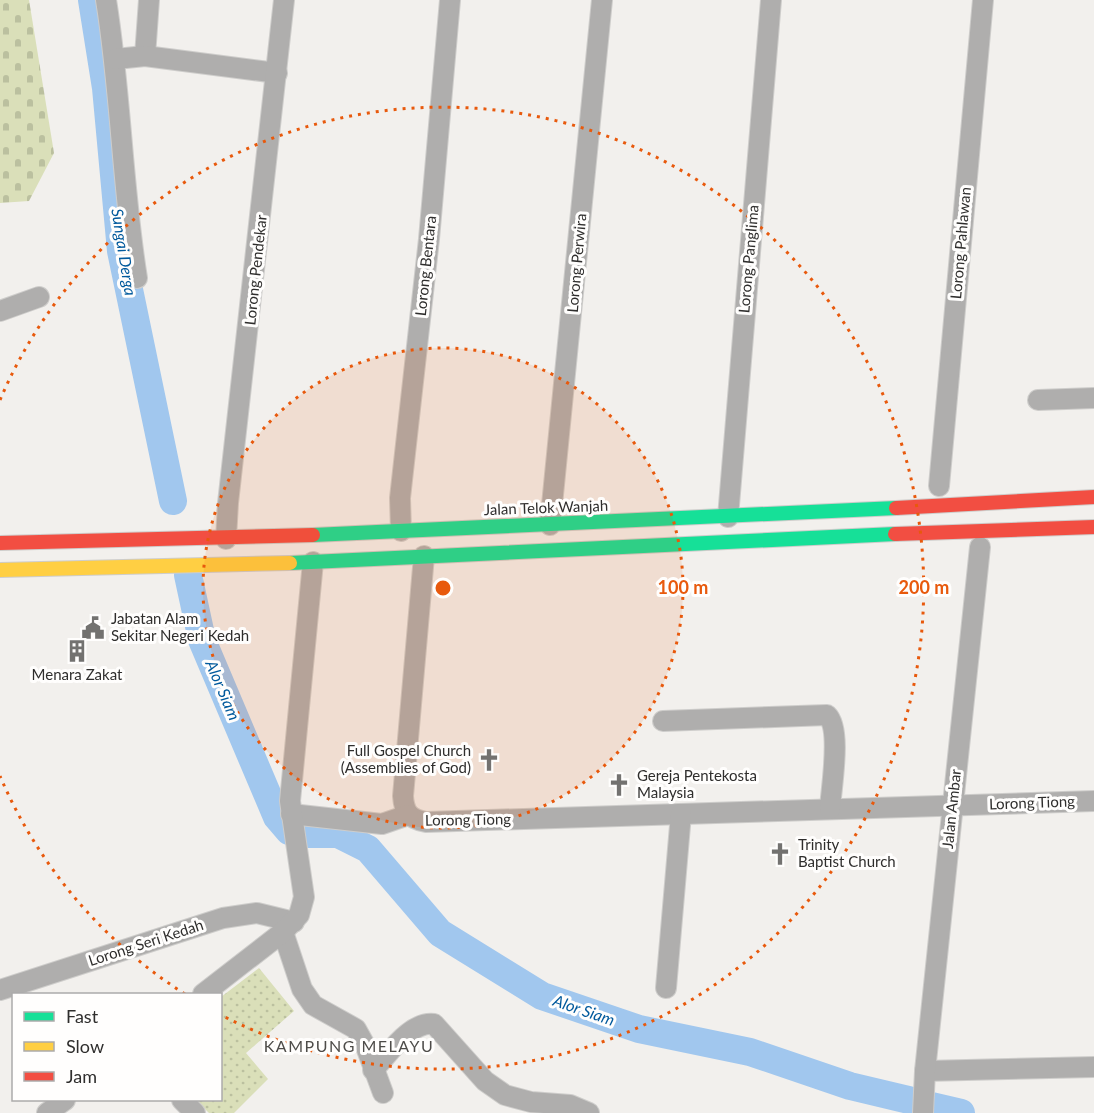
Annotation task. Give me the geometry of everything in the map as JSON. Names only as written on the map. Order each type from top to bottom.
[{"type":"main road","name":"Jalan Telok Wanjah","points":[[0,543],[226,539],[728,517],[1094,497]]},
{"type":"main road","points":[[748,516],[784,498]]},
{"type":"main road","points":[[0,570],[313,562],[748,539],[1094,527]]},
{"type":"main road","points":[[748,539],[909,548]]},
{"type":"street","points":[[106,0],[116,58],[131,240],[137,278]]},
{"type":"street","points":[[145,56],[149,0]]},
{"type":"street","name":"Lorong Pendekar","points":[[226,539],[228,503],[284,0]]},
{"type":"street","name":"Lorong Bentara","points":[[401,531],[400,498],[429,239],[450,0]]},
{"type":"street","name":"Lorong Perwira","points":[[550,525],[602,0]]},
{"type":"street","name":"Lorong Panglima","points":[[728,517],[771,0]]},
{"type":"street","name":"Lorong Pahlawan","points":[[939,487],[983,0]]},
{"type":"street","points":[[116,58],[145,56],[277,73]]},
{"type":"street","points":[[0,311],[39,297]]},
{"type":"street","points":[[1038,400],[1094,398]]},
{"type":"street","name":"Jalan Ambar","points":[[923,1113],[924,1071],[978,547]]},
{"type":"street","name":"Lorong Tiong","points":[[424,556],[403,796],[408,815],[426,822],[1094,801]]},
{"type":"street","points":[[204,993],[288,927],[303,906],[304,897],[291,814],[291,787],[313,562]]},
{"type":"street","points":[[663,721],[826,716],[832,720],[835,733],[830,809]]},
{"type":"street","points":[[291,814],[382,824],[408,815]]},
{"type":"street","points":[[666,988],[681,814]]},
{"type":"street","name":"Lorong Seri Kedah","points":[[0,990],[223,918],[257,913],[288,927]]},
{"type":"street","points":[[288,927],[308,997],[313,1005],[326,1014],[348,1022],[356,1029],[366,1047],[383,1093]]},
{"type":"street","points":[[373,1070],[413,1030],[426,1023],[434,1024],[485,1081],[505,1095],[531,1102],[570,1105],[589,1113]]},
{"type":"street","points":[[924,1071],[1094,1067]]},
{"type":"street","points":[[47,1113],[64,1101]]},
{"type":"street","points":[[183,1101],[195,1113]]},
{"type":"green space","points":[[0,0],[29,0],[54,153],[29,201],[0,203]]},
{"type":"green space","points":[[259,968],[294,1011],[246,1053],[268,1079],[234,1113],[209,1113],[197,1101],[222,1101],[222,996]]},
{"type":"waterway","name":"Sungai Derga","points":[[92,0],[106,88],[121,251],[173,501]]},
{"type":"waterway","name":"Alor Siam","points":[[188,575],[202,640],[277,817],[289,831]]},
{"type":"waterway","name":"Alor Siam","points":[[308,834],[338,834],[368,849],[440,933],[542,996],[639,1029],[750,1052],[850,1086],[909,1100]]},
{"type":"waterway","name":"Alor Siam","points":[[931,1106],[961,1113]]},
{"type":"traffic: fast","points":[[313,535],[896,508]]},
{"type":"traffic: fast","points":[[290,563],[895,534]]},
{"type":"traffic: slow","points":[[0,570],[290,563]]},
{"type":"traffic: jam","points":[[896,508],[1094,497]]},
{"type":"traffic: jam","points":[[895,534],[1094,527]]},
{"type":"traffic: jam","points":[[0,543],[313,535]]},
{"type":"place","name":"Jabatan Alam Sekitar Negeri Kedah","points":[[93,628]]},
{"type":"place","name":"Menara Zakat","points":[[77,651]]},
{"type":"place","name":"Full Gospel Church (Assemblies of God)","points":[[489,760]]},
{"type":"place","name":"Gereja Pentekosta Malaysia","points":[[619,785]]},
{"type":"place","name":"Trinity Baptist Church","points":[[780,854]]},
{"type":"district","name":"KAMPUNG MELAYU","points":[[349,1046]]}]
